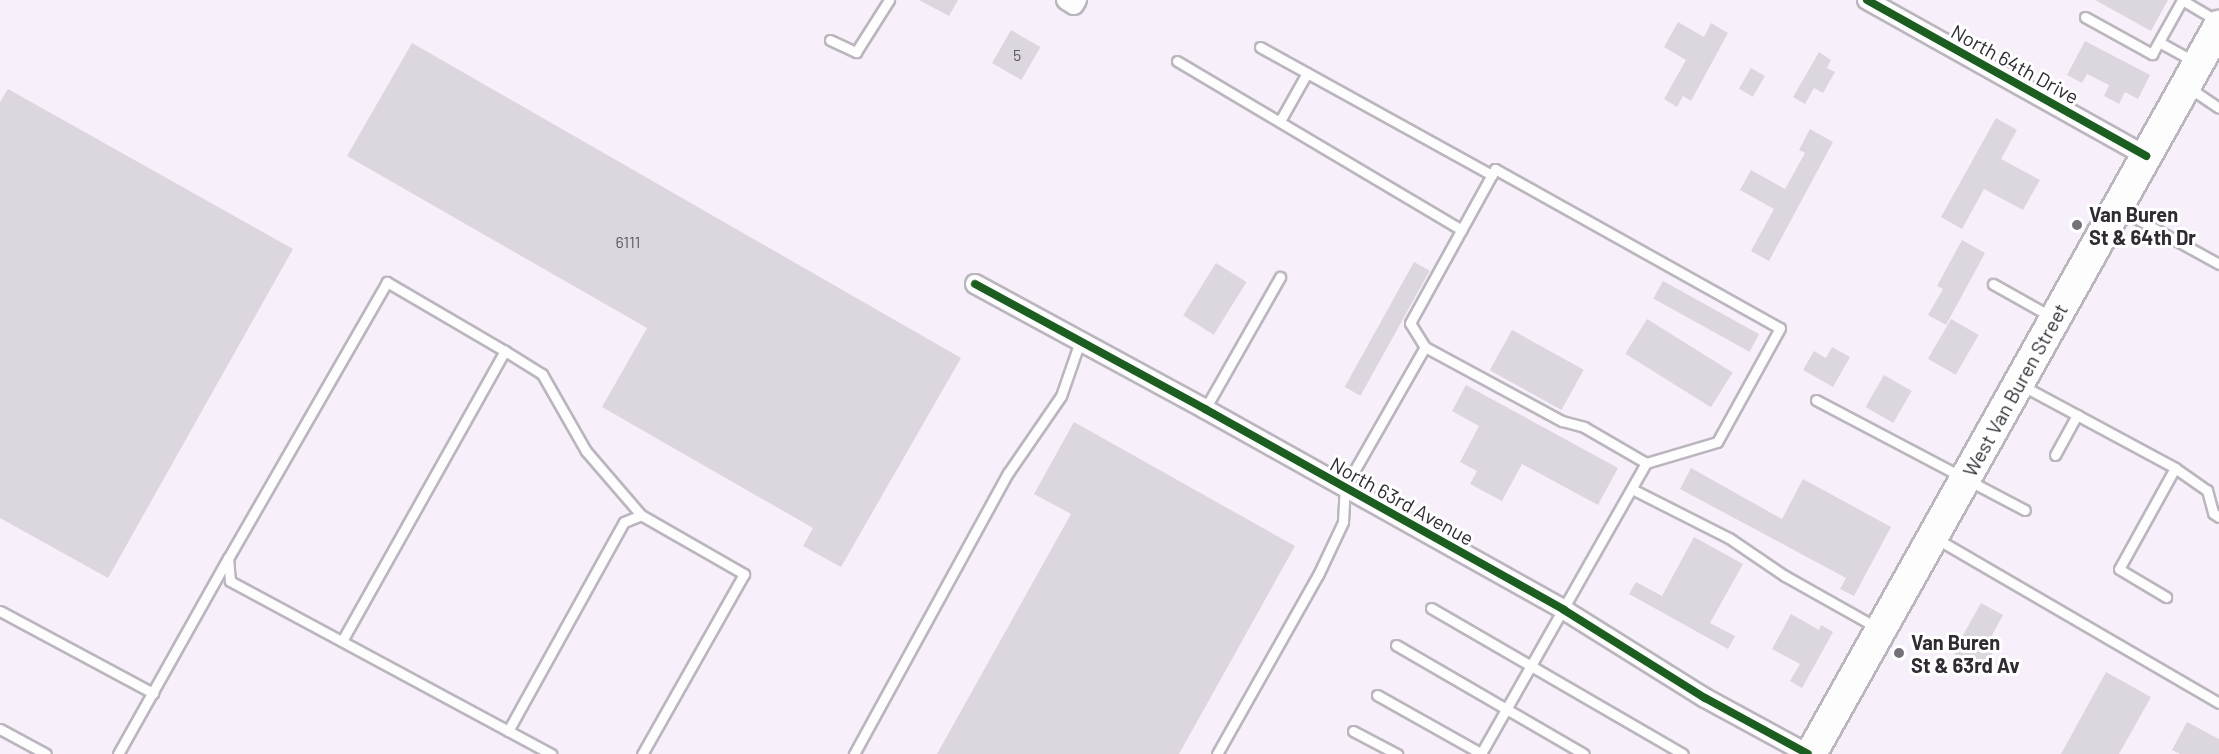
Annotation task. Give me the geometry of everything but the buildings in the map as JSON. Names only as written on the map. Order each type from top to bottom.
[{"type":"main road","name":"West Van Buren Street","points":[[1810,754],[2219,24]]},
{"type":"street","name":"North 64th Drive","points":[[1867,0],[2146,156]]},
{"type":"street","name":"North 63rd Avenue","points":[[975,284],[1205,409],[1564,610],[1705,698],[1810,754]]},
{"type":"lane","points":[[830,40],[856,52],[889,0]]},
{"type":"lane","points":[[2085,17],[2152,54],[2182,0],[2219,24]]},
{"type":"lane","points":[[2159,42],[2192,75],[2219,108]]},
{"type":"lane","points":[[1260,47],[1492,175]]},
{"type":"lane","points":[[1178,61],[1462,230]]},
{"type":"lane","points":[[1280,122],[1307,73]]},
{"type":"lane","points":[[1377,695],[1482,754],[1646,463],[1716,442],[1780,328],[1495,169],[1410,323],[1425,347],[1562,422],[1584,427],[1646,463]]},
{"type":"lane","points":[[2117,208],[2219,264]]},
{"type":"lane","points":[[1205,409],[1281,277]]},
{"type":"lane","points":[[118,754],[387,282],[542,374],[586,451],[641,515],[744,574],[642,754]]},
{"type":"lane","points":[[1993,284],[2055,319]]},
{"type":"lane","points":[[854,754],[1008,473],[1060,396],[1080,341]]},
{"type":"lane","points":[[1217,754],[1318,575],[1343,522],[1345,487],[1425,347]]},
{"type":"lane","points":[[342,641],[505,351]]},
{"type":"lane","points":[[2019,383],[2175,468],[2207,490],[2213,513],[2219,517]]},
{"type":"lane","points":[[1816,400],[2025,510]]},
{"type":"lane","points":[[2055,455],[2077,415]]},
{"type":"lane","points":[[2166,597],[2119,569],[2175,468]]},
{"type":"lane","points":[[1632,489],[1729,538],[1785,576],[1881,630]]},
{"type":"lane","points":[[508,731],[624,522],[641,515]]},
{"type":"lane","points":[[1933,536],[2219,703]]},
{"type":"lane","points":[[228,558],[230,581],[551,754]]},
{"type":"lane","points":[[1431,608],[1683,754]]},
{"type":"lane","points":[[0,611],[153,693]]},
{"type":"lane","points":[[1396,645],[1584,754]]},
{"type":"lane","points":[[0,729],[46,754]]},
{"type":"lane","points":[[1353,731],[1397,754]]},
{"type":"cycle path","points":[[1867,0],[2146,156]]},
{"type":"cycle path","points":[[975,284],[1205,409],[1564,610],[1705,698],[1808,754]]},
{"type":"place","name":"Van Buren St & 64th Dr","points":[[2077,225]]},
{"type":"place","name":"Van Buren St & 63rd Av","points":[[1899,653]]}]
